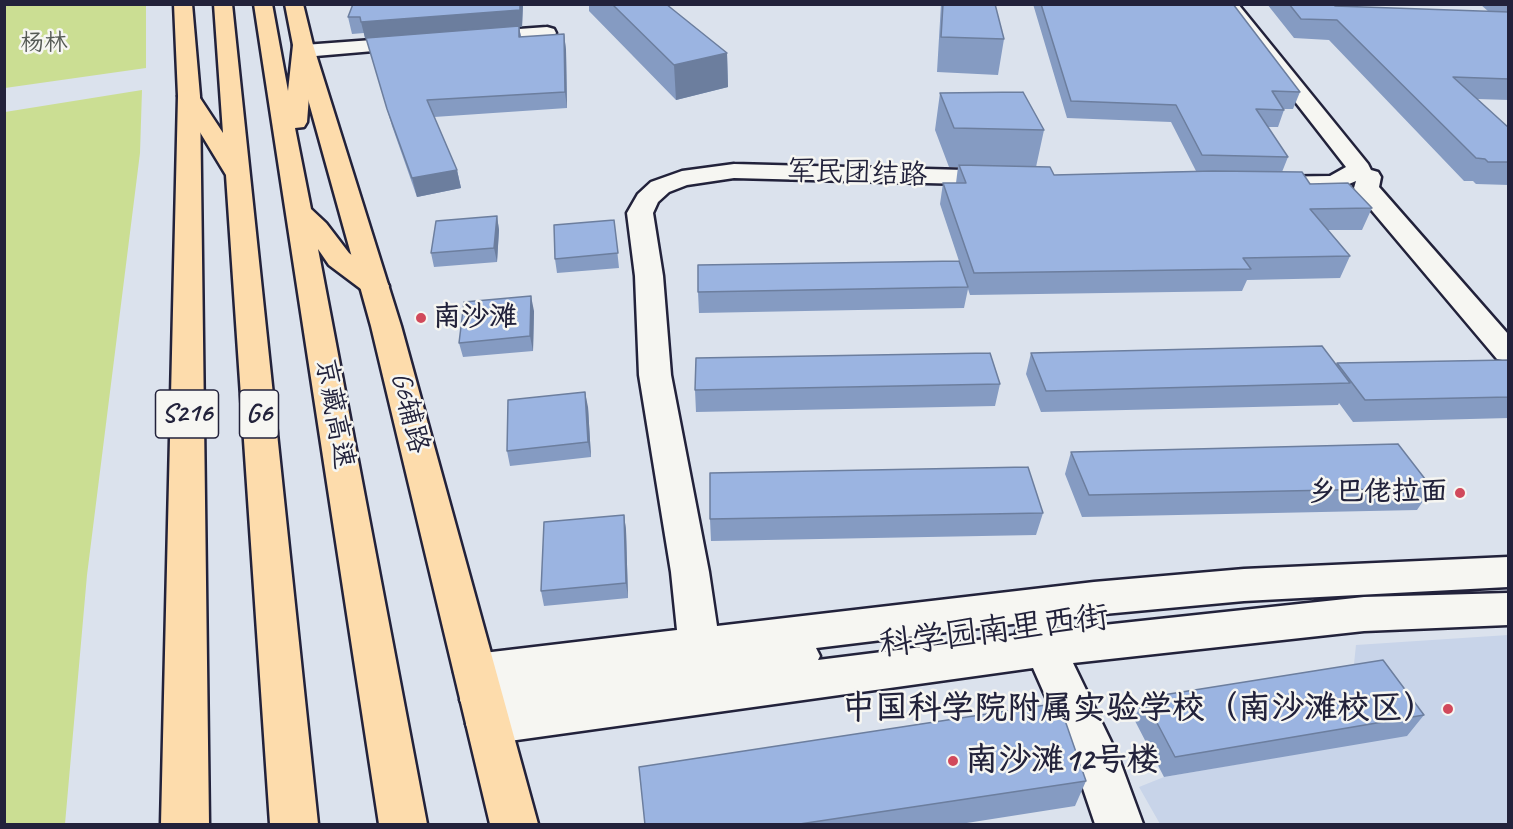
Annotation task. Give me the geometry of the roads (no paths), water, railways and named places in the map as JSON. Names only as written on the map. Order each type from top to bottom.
[{"type":"main road","name":"S216","points":[[183,4],[189,96],[185,825]]},
{"type":"main road","name":"G6","points":[[223,4],[240,178],[294,825]]},
{"type":"main road","name":"京藏高速","points":[[263,4],[403,825]]},
{"type":"main road","name":"G6辅路","points":[[294,4],[303,48],[375,286],[514,825]]},
{"type":"main road","points":[[292,166],[303,48]]},
{"type":"main road","points":[[189,96],[240,178]]},
{"type":"main road","points":[[300,213],[317,229],[339,259],[375,286]]},
{"type":"street","points":[[1228,4],[1360,169],[1335,183],[1243,183]]},
{"type":"street","points":[[454,40],[546,33]]},
{"type":"street","points":[[303,48],[431,42]]},
{"type":"street","name":"军民团结路","points":[[702,669],[690,572],[656,375],[649,276],[640,213],[647,198],[660,187],[682,178],[734,171],[1032,178]]},
{"type":"street","points":[[1369,177],[1366,188],[1509,352]]},
{"type":"street","points":[[1035,628],[1094,597],[1244,585],[1509,572]]},
{"type":"street","name":"科学园南里西街","points":[[1035,628],[1271,602],[1509,590]]},
{"type":"street","points":[[482,699],[1035,628],[1157,635],[1364,614],[1509,609]]},
{"type":"street","points":[[1035,628],[1095,756],[1119,825]]},
{"type":"street","points":[[482,699],[702,669]]},
{"type":"place","name":"南沙滩","points":[[421,318]]},
{"type":"place","name":"乡巴佬拉面","points":[[1460,493]]},
{"type":"place","name":"中国科学院附属实验学校（南沙滩校区）","points":[[1448,709]]},
{"type":"place","name":"南沙滩12号楼","points":[[953,761]]},
{"type":"park label","name":"杨林","points":[[44,44]]}]
